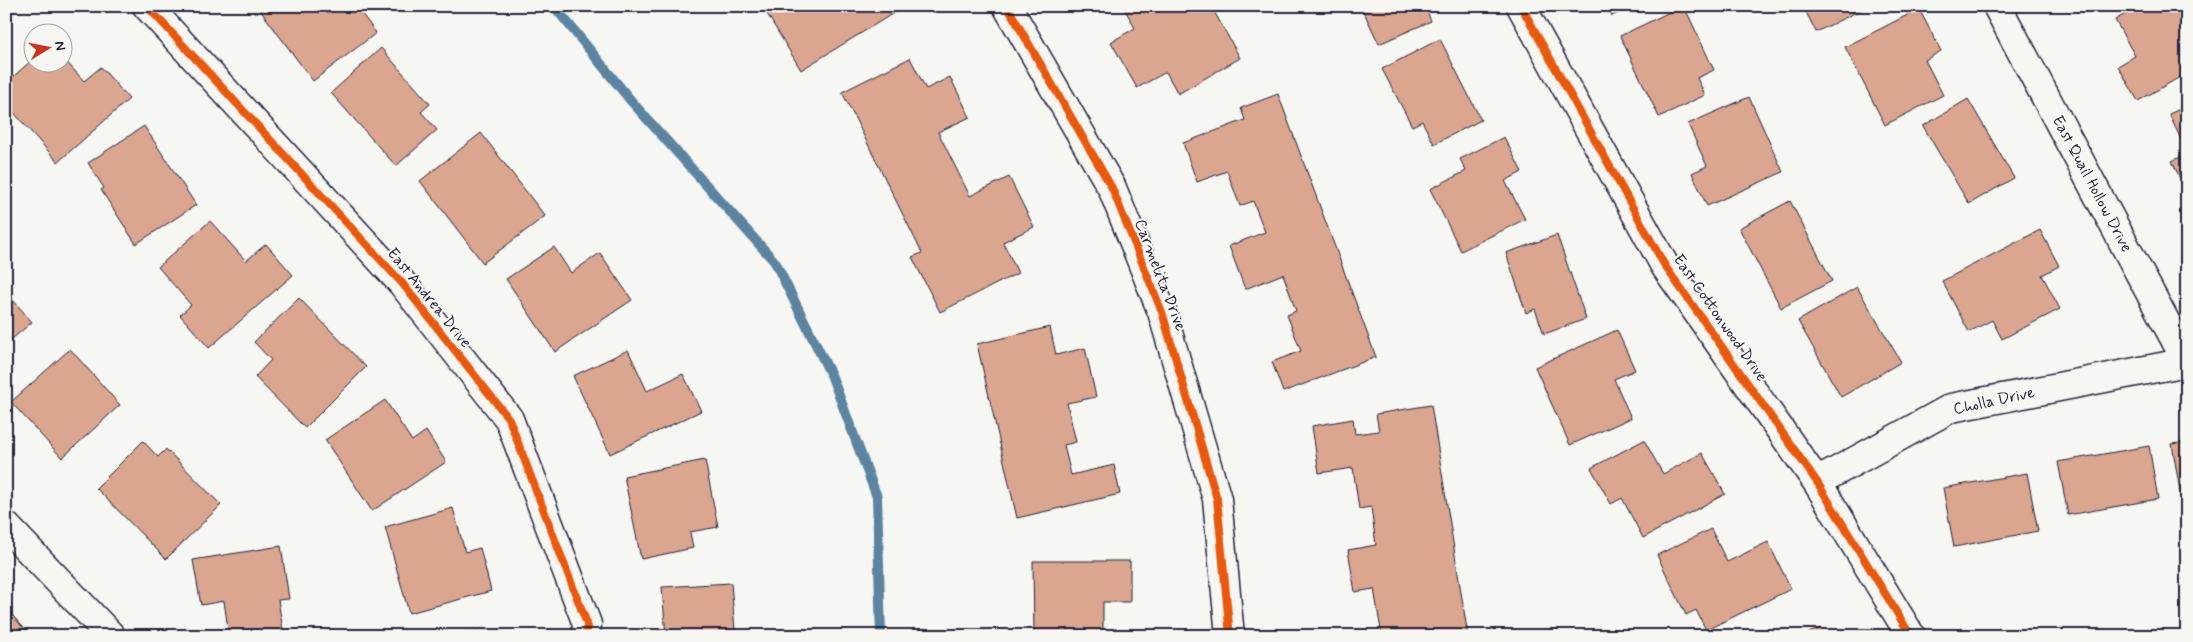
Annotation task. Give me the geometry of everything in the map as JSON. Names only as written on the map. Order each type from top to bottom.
[{"type":"street","name":"East Andrea Drive","points":[[147,6],[402,283],[509,419],[587,624],[586,636]]},
{"type":"street","name":"Carmelita Drive","points":[[1007,6],[1112,188],[1162,312],[1216,499],[1230,636]]},
{"type":"street","name":"East Cottonwood Drive","points":[[1521,6],[1666,266],[1817,482],[1911,636]]},
{"type":"street","name":"East Quail Hollow Drive","points":[[1997,6],[2187,362]]},
{"type":"street","name":"Cholla Drive","points":[[1817,482],[1951,408],[2187,362]]},
{"type":"street","points":[[6,526],[111,636]]},
{"type":"building","points":[[257,6],[356,6],[376,33],[313,81]]},
{"type":"building","points":[[770,6],[901,6],[902,8],[801,70],[766,12],[772,9]]},
{"type":"building","points":[[1123,6],[1211,6],[1240,58],[1178,94],[1166,72],[1137,88],[1111,42],[1135,28]]},
{"type":"building","points":[[1361,6],[1425,6],[1431,21],[1379,44]]},
{"type":"building","points":[[1607,6],[1631,6],[1612,16]]},
{"type":"building","points":[[1684,6],[1714,70],[1697,78],[1705,95],[1659,117],[1620,36]]},
{"type":"building","points":[[1803,6],[1869,6],[1816,32]]},
{"type":"building","points":[[2139,6],[2185,6],[2187,73],[2138,101],[2118,66],[2135,56],[2115,20]]},
{"type":"building","points":[[1919,9],[1941,51],[1925,60],[1943,95],[1885,125],[1845,47]]},
{"type":"building","points":[[1440,39],[1481,120],[1434,144],[1422,121],[1412,126],[1382,69]]},
{"type":"building","points":[[381,48],[430,104],[421,112],[437,130],[396,166],[331,93]]},
{"type":"building","points":[[910,58],[926,89],[950,77],[970,117],[938,132],[970,196],[1009,177],[1034,227],[1003,242],[1018,273],[940,312],[912,257],[922,253],[842,92]]},
{"type":"building","points":[[101,67],[129,99],[58,162],[6,104],[6,83],[22,69],[22,72],[72,72],[72,68],[84,81]]},
{"type":"building","points":[[1278,94],[1376,357],[1283,392],[1272,362],[1301,351],[1287,315],[1296,311],[1283,274],[1245,289],[1229,246],[1265,232],[1253,201],[1240,206],[1227,171],[1197,182],[1183,143],[1245,120],[1241,108]]},
{"type":"building","points":[[1749,97],[1783,172],[1707,206],[1692,173],[1707,166],[1688,124]]},
{"type":"building","points":[[1968,99],[2014,178],[1969,204],[1923,126]]},
{"type":"building","points":[[2187,106],[2187,152],[2169,114]]},
{"type":"building","points":[[144,126],[196,205],[136,244],[101,190],[104,188],[88,163]]},
{"type":"building","points":[[481,133],[545,216],[483,263],[420,181]]},
{"type":"building","points":[[1504,137],[1522,172],[1505,181],[1525,219],[1461,251],[1430,189],[1466,171],[1460,159]]},
{"type":"building","points":[[2187,154],[2187,193],[2172,161]]},
{"type":"building","points":[[1790,201],[1832,281],[1781,308],[1739,228]]},
{"type":"building","points":[[210,221],[246,261],[266,244],[293,275],[209,348],[180,315],[191,305],[158,267]]},
{"type":"building","points":[[2040,230],[2059,266],[2042,275],[2060,309],[2002,339],[1992,320],[1969,332],[1942,281]]},
{"type":"building","points":[[1557,235],[1586,319],[1544,334],[1535,309],[1526,313],[1506,253]]},
{"type":"building","points":[[554,247],[571,273],[600,253],[632,300],[555,352],[506,279]]},
{"type":"building","points":[[1857,287],[1901,362],[1841,397],[1798,321]]},
{"type":"building","points":[[6,292],[32,322],[6,344]]},
{"type":"building","points":[[299,298],[366,367],[305,428],[255,377],[271,360],[254,342]]},
{"type":"building","points":[[1050,327],[1056,355],[1085,348],[1096,397],[1067,403],[1076,442],[1064,445],[1071,475],[1114,465],[1120,494],[1017,518],[977,344]]},
{"type":"building","points":[[1617,330],[1635,370],[1614,379],[1631,418],[1570,445],[1535,367]]},
{"type":"building","points":[[70,349],[120,405],[62,458],[11,402]]},
{"type":"building","points":[[628,350],[647,391],[683,374],[701,411],[610,454],[573,376]]},
{"type":"building","points":[[385,400],[412,441],[426,431],[446,462],[372,511],[325,440]]},
{"type":"building","points":[[1431,405],[1468,636],[1382,636],[1374,589],[1355,592],[1348,550],[1376,545],[1371,507],[1359,509],[1353,468],[1319,473],[1312,426],[1353,419],[1355,434],[1379,431],[1376,414]]},
{"type":"building","points":[[1644,440],[1663,474],[1702,453],[1725,494],[1643,538],[1622,498],[1611,504],[1591,468]]},
{"type":"building","points":[[143,441],[158,457],[166,449],[221,505],[166,559],[96,488]]},
{"type":"building","points":[[2187,442],[2187,496],[2181,497],[2172,444]]},
{"type":"building","points":[[2149,446],[2158,499],[2068,515],[2058,462]]},
{"type":"building","points":[[705,460],[718,527],[690,532],[693,548],[641,559],[624,476]]},
{"type":"building","points":[[2027,473],[2038,531],[1954,547],[1943,488]]},
{"type":"building","points":[[453,508],[465,552],[480,548],[491,591],[409,613],[385,527]]},
{"type":"building","points":[[1711,529],[1727,562],[1768,542],[1791,589],[1706,630],[1696,610],[1686,615],[1657,555]]},
{"type":"building","points":[[281,546],[289,599],[278,600],[284,636],[229,636],[224,601],[201,605],[193,560]]},
{"type":"building","points":[[1033,561],[1130,561],[1130,602],[1103,602],[1103,636],[1034,636]]},
{"type":"building","points":[[731,583],[735,630],[718,631],[718,636],[666,636],[662,587]]},
{"type":"building","points":[[12,615],[31,636],[6,636],[6,620]]},
{"type":"building","points":[[1821,628],[1824,636],[1802,636]]},
{"type":"building","points":[[496,631],[496,636],[419,636],[419,634]]},
{"type":"waterway","points":[[554,6],[632,102],[775,262],[832,377],[877,497],[881,636]]},
{"type":"cycle path","points":[[147,6],[402,283],[509,419],[587,624],[586,636]]},
{"type":"cycle path","points":[[1007,6],[1112,188],[1162,312],[1217,499],[1230,636]]},
{"type":"cycle path","points":[[1521,6],[1665,266],[1817,482],[1911,636]]}]
